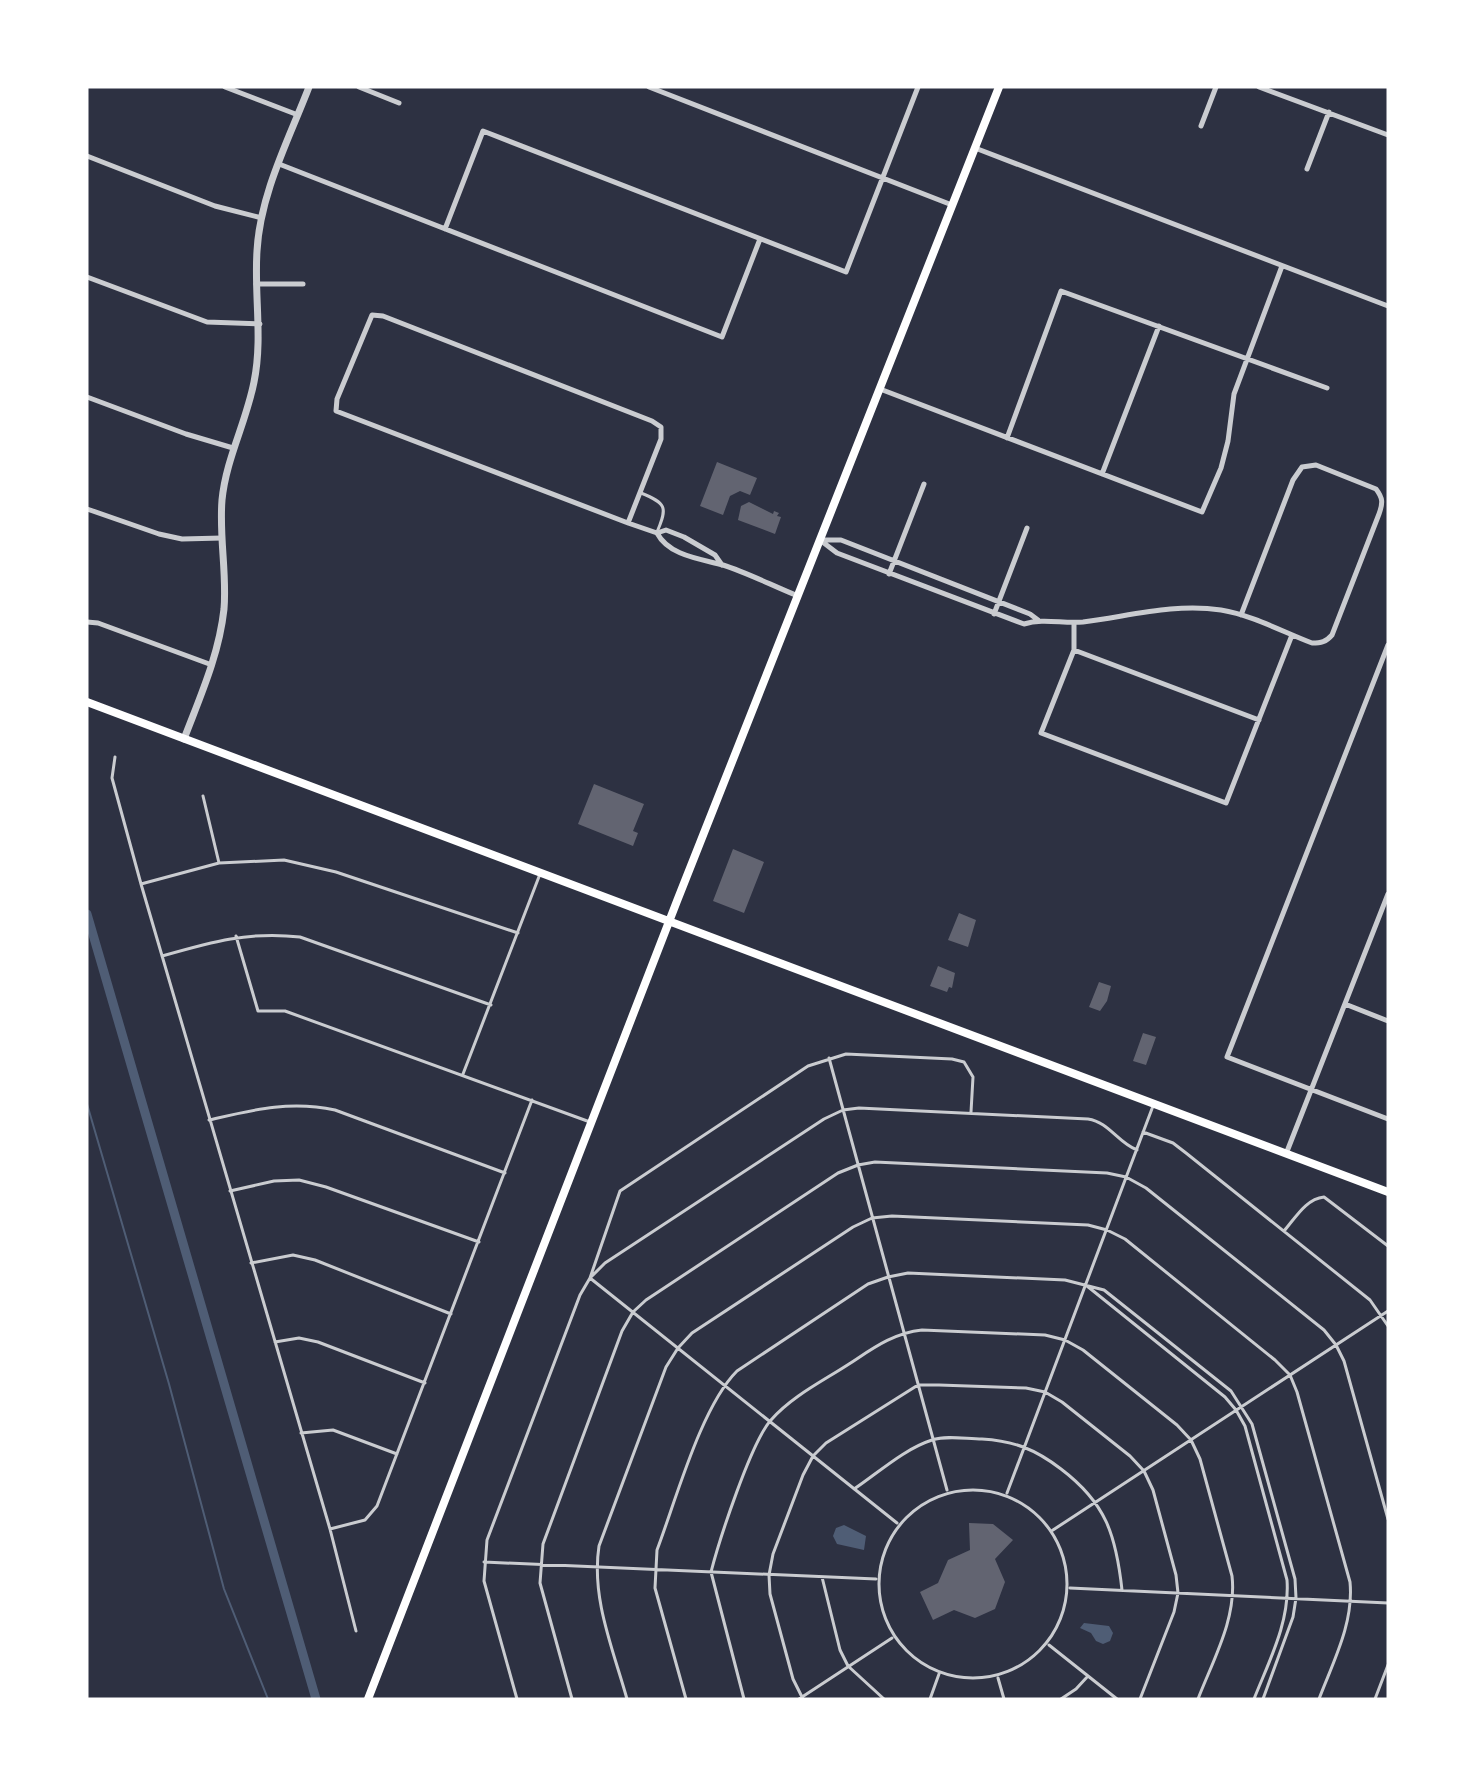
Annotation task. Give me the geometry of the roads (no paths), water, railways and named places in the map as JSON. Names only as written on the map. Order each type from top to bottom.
[{"type":"main road","points":[[368,1699],[669,922],[999,87]]},
{"type":"main road","points":[[87,702],[1388,1192]]},
{"type":"street","points":[[225,87],[298,115]]},
{"type":"street","points":[[184,739],[212,666],[224,610],[222,502],[232,448],[254,384],[260,324],[256,284],[257,250],[262,218],[279,164],[309,87]]},
{"type":"street","points":[[359,87],[399,103]]},
{"type":"street","points":[[649,87],[952,205]]},
{"type":"street","points":[[445,229],[483,131],[846,272],[918,87]]},
{"type":"street","points":[[1201,126],[1216,87]]},
{"type":"street","points":[[1259,87],[1388,135]]},
{"type":"street","points":[[1307,170],[1329,112]]},
{"type":"street","points":[[975,148],[1388,306]]},
{"type":"street","points":[[87,156],[215,206],[262,218]]},
{"type":"street","points":[[279,164],[722,337],[760,239]]},
{"type":"street","points":[[880,389],[1202,513],[1221,468],[1228,441],[1234,394],[1282,266]]},
{"type":"street","points":[[87,277],[207,322],[260,324]]},
{"type":"street","points":[[256,284],[303,284]]},
{"type":"street","points":[[1007,438],[1061,291],[1327,388]]},
{"type":"street","points":[[628,523],[661,439],[662,428],[652,421],[383,316],[372,315],[337,399],[336,411],[628,523],[657,533],[666,530],[684,537],[715,555],[722,565]]},
{"type":"street","points":[[1102,474],[1159,326]]},
{"type":"street","points":[[87,397],[186,434],[232,448]]},
{"type":"street","points":[[820,540],[841,540],[999,602],[1038,620],[1074,623],[1157,610],[1193,607],[1241,615],[1312,643],[1328,640],[1332,635],[1383,504],[1376,489],[1316,465],[1302,467],[1297,472],[1241,615]]},
{"type":"street","points":[[889,574],[924,484]]},
{"type":"street","points":[[87,509],[159,534],[182,539],[222,538]]},
{"type":"street","points":[[994,614],[1027,528]]},
{"type":"street","points":[[657,533],[661,541],[678,552],[722,565],[798,596]]},
{"type":"street","points":[[820,540],[837,553],[994,614],[1024,624],[1038,620]]},
{"type":"street","points":[[87,622],[98,623],[212,666]]},
{"type":"street","points":[[1074,623],[1074,650],[1041,733],[1226,803],[1292,635]]},
{"type":"street","points":[[1388,645],[1227,1057],[1388,1119]]},
{"type":"street","points":[[1074,650],[1259,720]]},
{"type":"street","points":[[1286,1154],[1388,894]]},
{"type":"street","points":[[1345,1004],[1388,1021]]},
{"type":"lane","points":[[640,492],[658,500],[664,508],[664,516],[657,533]]},
{"type":"lane","points":[[115,756],[112,778],[141,884],[330,1529],[356,1631]]},
{"type":"lane","points":[[203,796],[219,864]]},
{"type":"lane","points":[[141,884],[219,864],[260,860],[310,865],[518,933]]},
{"type":"lane","points":[[463,1075],[540,874]]},
{"type":"lane","points":[[162,957],[236,936],[277,934],[300,937],[491,1005]]},
{"type":"lane","points":[[236,936],[258,1011],[285,1011],[591,1122]]},
{"type":"lane","points":[[517,1699],[484,1581],[487,1539],[580,1295],[590,1278],[620,1191],[808,1066],[846,1054],[952,1059],[964,1062],[974,1077],[971,1112]]},
{"type":"lane","points":[[829,1058],[947,1490]]},
{"type":"lane","points":[[330,1529],[365,1520],[377,1506],[532,1100]]},
{"type":"lane","points":[[209,1120],[261,1108],[309,1105],[335,1110],[506,1173]]},
{"type":"lane","points":[[1007,1493],[1154,1105]]},
{"type":"lane","points":[[590,1278],[605,1263],[824,1119],[843,1110],[860,1108],[971,1112],[1097,1120],[1125,1146],[1137,1150]]},
{"type":"lane","points":[[1143,1132],[1173,1143],[1370,1299],[1388,1326]]},
{"type":"lane","points":[[572,1699],[540,1583],[540,1564],[543,1544],[622,1331],[633,1312],[646,1300],[838,1173],[858,1165],[875,1162],[1095,1172],[1126,1177],[1146,1188],[1324,1330],[1336,1345],[1344,1361],[1388,1519]]},
{"type":"lane","points":[[230,1191],[274,1180],[299,1180],[326,1187],[479,1242]]},
{"type":"lane","points":[[1284,1231],[1308,1203],[1315,1198],[1324,1197],[1388,1246]]},
{"type":"lane","points":[[627,1699],[597,1588],[596,1567],[599,1546],[666,1367],[678,1348],[692,1333],[853,1227],[872,1218],[892,1215],[1088,1225],[1107,1230],[1125,1239],[1275,1360],[1290,1376],[1298,1392],[1350,1582],[1352,1601],[1348,1620],[1318,1699]]},
{"type":"lane","points":[[251,1263],[293,1254],[451,1314]]},
{"type":"lane","points":[[686,1699],[655,1588],[654,1570],[657,1550],[710,1408],[723,1385],[737,1371],[868,1284],[888,1277],[919,1273],[1065,1280],[1104,1290],[1231,1391],[1243,1406],[1252,1424],[1295,1579],[1296,1598],[1293,1617],[1263,1699]]},
{"type":"lane","points":[[590,1278],[897,1523]]},
{"type":"lane","points":[[1086,1285],[1225,1397],[1245,1426],[1287,1580],[1288,1598],[1286,1615],[1254,1699]]},
{"type":"lane","points":[[1053,1530],[1388,1311]]},
{"type":"lane","points":[[744,1699],[711,1572],[716,1552],[759,1440],[770,1422],[786,1405],[885,1341],[903,1332],[922,1330],[1045,1335],[1065,1340],[1083,1350],[1177,1425],[1191,1440],[1200,1459],[1232,1576],[1234,1595],[1231,1612],[1198,1699]]},
{"type":"lane","points":[[275,1342],[299,1338],[318,1342],[425,1383]]},
{"type":"lane","points":[[893,1637],[801,1698],[793,1679],[770,1594],[769,1575],[773,1554],[803,1475],[813,1456],[826,1443],[918,1385],[1026,1388],[1045,1392],[1071,1409],[1144,1471],[1159,1511],[1176,1575],[1178,1593],[1174,1612],[1140,1699]]},
{"type":"lane","points":[[301,1433],[333,1430],[397,1454]]},
{"type":"lane","points":[[854,1489],[914,1449],[933,1440],[1006,1441],[1025,1445],[1042,1454],[1085,1487],[1097,1502],[1106,1519],[1120,1571],[1122,1590]]},
{"type":"lane","points":[[947,1490],[1007,1493],[1053,1530],[1070,1588],[1048,1645],[998,1678],[939,1674],[893,1637],[876,1580],[897,1523],[947,1490]]},
{"type":"lane","points":[[484,1562],[876,1580]]},
{"type":"lane","points":[[822,1577],[840,1650],[848,1666],[884,1699]]},
{"type":"lane","points":[[1070,1588],[1388,1603]]},
{"type":"lane","points":[[1048,1645],[1117,1699]]},
{"type":"lane","points":[[1375,1699],[1388,1665]]},
{"type":"lane","points":[[930,1699],[939,1674]]},
{"type":"lane","points":[[1061,1699],[1076,1689],[1088,1676]]},
{"type":"lane","points":[[998,1678],[1004,1699]]},
{"type":"water","points":[[844,1525],[866,1536],[864,1550],[837,1544],[833,1536],[836,1528]]},
{"type":"water","points":[[1084,1623],[1109,1626],[1113,1633],[1110,1641],[1103,1644],[1096,1641],[1091,1633],[1080,1628]]},
{"type":"waterway","points":[[87,914],[316,1699]]},
{"type":"waterway","points":[[87,1104],[169,1384],[224,1589],[268,1699]]}]
